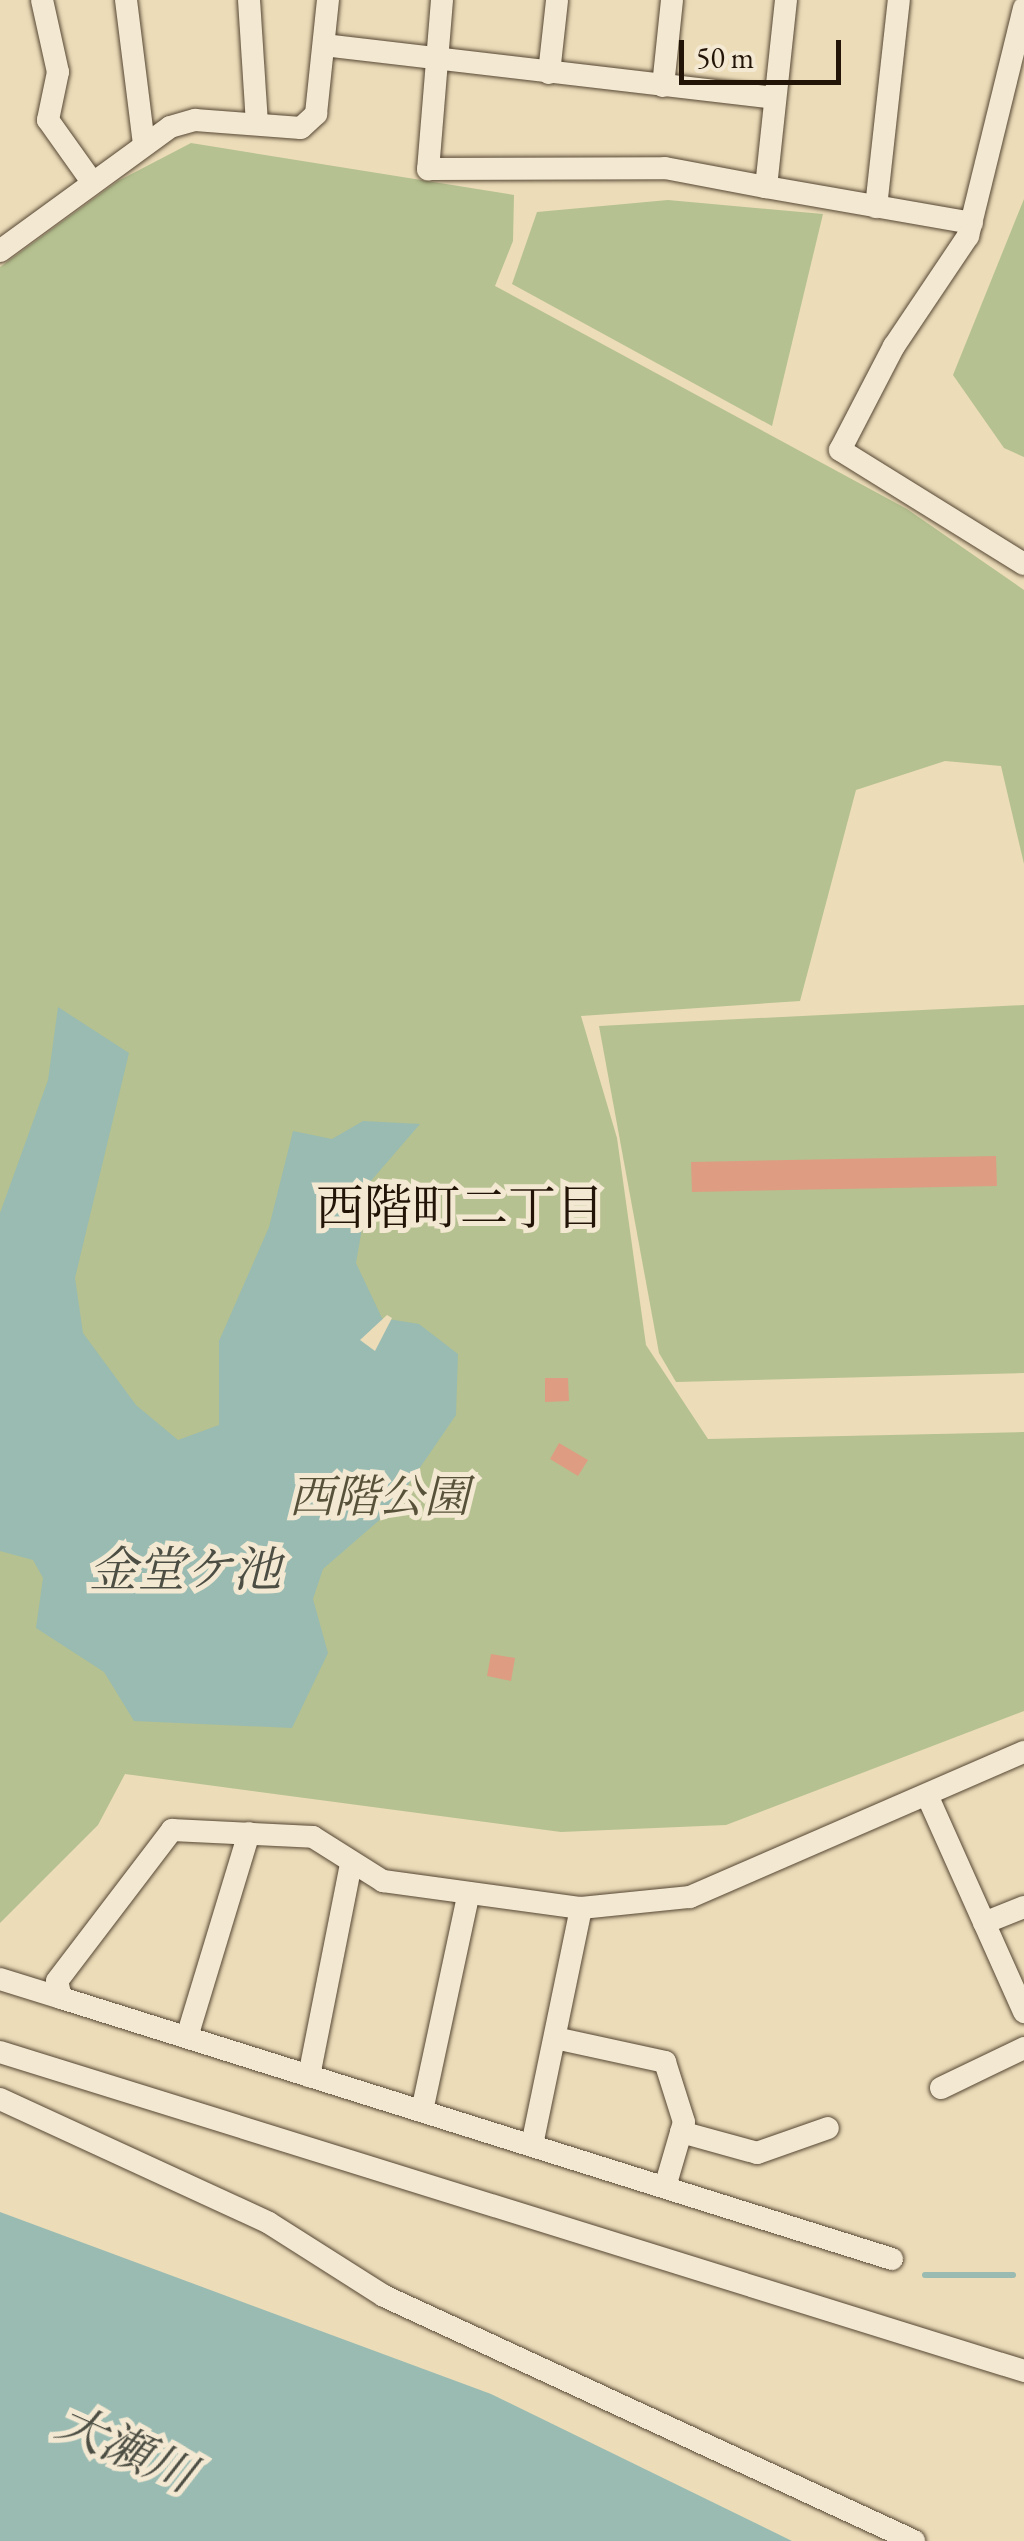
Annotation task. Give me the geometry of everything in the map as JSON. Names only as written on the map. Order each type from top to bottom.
[{"type":"street","points":[[42,0],[58,72],[48,120],[92,182]]},
{"type":"street","points":[[126,0],[144,145]]},
{"type":"street","points":[[249,0],[257,124]]},
{"type":"street","points":[[0,251],[144,145],[195,120],[300,128],[316,114],[328,0]]},
{"type":"street","points":[[442,0],[434,60],[428,169],[665,168],[972,223]]},
{"type":"street","points":[[549,73],[557,0]]},
{"type":"street","points":[[663,86],[672,0]]},
{"type":"street","points":[[766,187],[786,0]]},
{"type":"street","points":[[876,207],[899,0]]},
{"type":"street","points":[[1024,8],[972,223],[840,450],[1024,564]]},
{"type":"street","points":[[324,45],[774,98]]},
{"type":"street","points":[[62,1998],[57,1981],[160,1838],[172,1830],[313,1838],[383,1881],[468,1897],[581,1908],[690,1897],[1024,1752]]},
{"type":"street","points":[[927,1796],[1024,2012]]},
{"type":"street","points":[[187,2037],[249,1834]]},
{"type":"street","points":[[309,2076],[351,1862]]},
{"type":"street","points":[[422,2111],[468,1897]]},
{"type":"street","points":[[984,1923],[1024,1907]]},
{"type":"street","points":[[532,2145],[581,1908]]},
{"type":"street","points":[[0,1979],[892,2260]]},
{"type":"street","points":[[556,2038],[665,2062],[681,2132],[665,2187]]},
{"type":"street","points":[[941,2088],[1024,2048]]},
{"type":"street","points":[[0,2052],[1024,2371]]},
{"type":"street","points":[[0,2099],[268,2223],[384,2296],[914,2541]]},
{"type":"street","points":[[681,2132],[757,2153],[828,2128]]},
{"type":"green space","name":"西階公園","points":[[191,143],[514,195],[513,241],[495,286],[907,509],[1024,590],[1024,864],[1001,766],[945,761],[856,790],[800,1001],[581,1016],[617,1138],[646,1345],[708,1439],[1024,1432],[1024,1711],[726,1825],[561,1832],[125,1774],[98,1825],[0,1923],[0,267],[118,181]]},
{"type":"green space","points":[[1024,199],[1024,457],[1004,448],[953,375]]},
{"type":"green space","points":[[668,200],[823,214],[772,426],[512,284],[537,212]]},
{"type":"green space","points":[[1024,1005],[1024,1373],[676,1382],[659,1353],[599,1026]]},
{"type":"water","name":"金堂ケ池","points":[[58,1007],[129,1053],[75,1278],[83,1333],[136,1405],[178,1440],[219,1425],[219,1341],[269,1227],[293,1131],[332,1139],[363,1121],[420,1124],[370,1182],[356,1263],[382,1318],[419,1324],[458,1354],[456,1415],[391,1510],[323,1569],[313,1599],[328,1653],[292,1728],[134,1721],[104,1672],[36,1628],[43,1578],[33,1560],[0,1551],[0,1213],[48,1080]]},
{"type":"water","name":"大瀬川","points":[[0,2212],[491,2394],[792,2541],[0,2541]]},
{"type":"pier","points":[[387,1315],[392,1318],[375,1351],[360,1340]]},
{"type":"building","points":[[996,1156],[997,1186],[692,1192],[691,1162]]},
{"type":"building","points":[[545,1378],[568,1378],[569,1401],[545,1402]]},
{"type":"building","points":[[559,1443],[588,1460],[578,1476],[550,1459]]},
{"type":"building","points":[[491,1654],[515,1658],[511,1681],[487,1676]]},
{"type":"waterway","points":[[925,2275],[1013,2275]]},
{"type":"district","name":"西階町二丁目","points":[[460,1208]]}]
